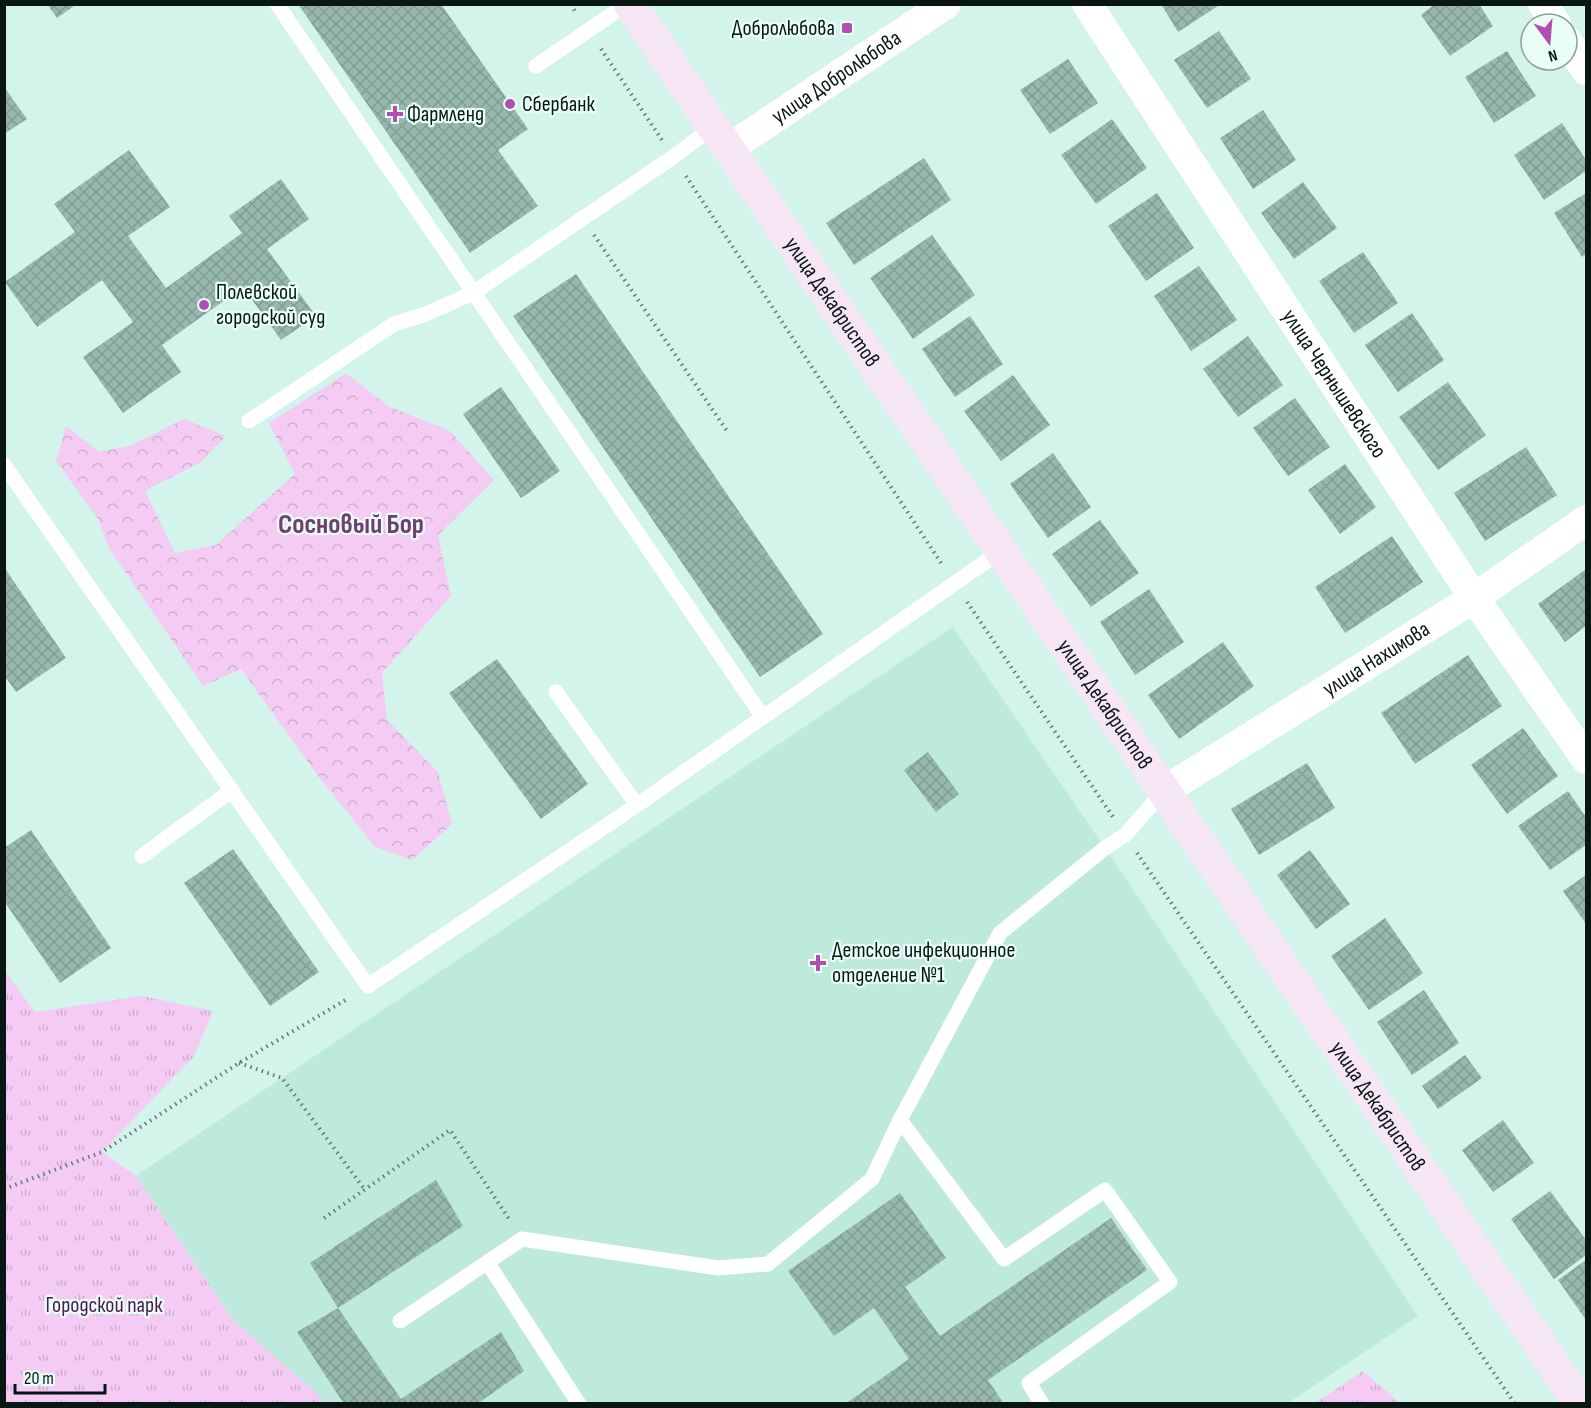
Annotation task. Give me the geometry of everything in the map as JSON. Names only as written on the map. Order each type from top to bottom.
[{"type":"street","name":"улица Декабристов","points":[[629,4],[1580,1404]]},
{"type":"street","name":"улица Добролюбова","points":[[721,138],[946,4]]},
{"type":"street","name":"улица Чернышевского","points":[[1087,4],[1474,598],[1587,759]]},
{"type":"street","name":"улица Нахимова","points":[[1164,791],[1474,598],[1587,520]]},
{"type":"lane","points":[[277,4],[763,717]]},
{"type":"lane","points":[[536,66],[629,4]]},
{"type":"lane","points":[[249,422],[394,324],[426,314],[473,293],[673,157],[721,138]]},
{"type":"lane","points":[[4,465],[368,986],[637,805],[1001,550]]},
{"type":"lane","points":[[556,692],[637,805]]},
{"type":"lane","points":[[142,856],[231,790]]},
{"type":"lane","points":[[400,1321],[522,1239],[718,1268],[768,1264],[872,1179],[900,1120],[1000,933],[1105,848],[1125,835],[1164,791]]},
{"type":"lane","points":[[900,1120],[1004,1259],[1105,1190],[1170,1282],[1029,1383],[1042,1404]]},
{"type":"lane","points":[[487,1262],[579,1404]]},
{"type":"path","points":[[571,4],[954,583],[1515,1404]]},
{"type":"path","points":[[583,218],[727,431]]},
{"type":"path","points":[[4,1189],[102,1152],[239,1063],[368,986]]},
{"type":"path","points":[[239,1063],[282,1078],[365,1190]]},
{"type":"path","points":[[324,1218],[450,1130],[522,1239]]},
{"type":"shaded area","name":"Детское инфекционное отделение №1","points":[[953,627],[1105,848],[1418,1316],[1288,1403],[290,1403],[136,1176]]},
{"type":"green space","points":[[346,373],[388,406],[450,431],[494,480],[438,535],[451,596],[382,673],[387,720],[438,772],[452,824],[412,860],[375,847],[315,772],[241,669],[203,686],[109,548],[98,519],[56,461],[66,426],[99,452],[132,445],[184,419],[226,436],[201,462],[145,491],[175,553],[216,545],[295,474],[269,423]]},
{"type":"green space","name":"Городской парк","points":[[5,971],[35,1012],[142,996],[213,1011],[194,1056],[102,1152],[136,1176],[233,1320],[316,1393],[324,1403],[5,1403]]},
{"type":"green space","points":[[1363,1371],[1400,1403],[1315,1403]]},
{"type":"building","points":[[47,4],[77,4],[57,18]]},
{"type":"building","points":[[298,4],[441,4],[528,129],[498,150],[538,206],[470,253]]},
{"type":"building","points":[[1161,4],[1221,4],[1178,32]]},
{"type":"building","points":[[1435,4],[1479,4],[1493,26],[1450,56],[1421,15]]},
{"type":"building","points":[[1219,31],[1251,79],[1207,108],[1174,60]]},
{"type":"building","points":[[1507,51],[1536,96],[1494,123],[1465,77]]},
{"type":"building","points":[[1068,59],[1098,103],[1050,134],[1020,90]]},
{"type":"building","points":[[4,87],[27,119],[4,134]]},
{"type":"building","points":[[1263,110],[1296,160],[1253,189],[1220,138]]},
{"type":"building","points":[[1112,119],[1147,168],[1096,204],[1061,155]]},
{"type":"building","points":[[1562,123],[1586,160],[1586,171],[1544,200],[1514,155]]},
{"type":"building","points":[[129,150],[170,207],[128,236],[166,288],[242,233],[229,216],[281,179],[309,219],[267,249],[316,316],[281,340],[243,287],[162,345],[181,372],[123,413],[83,357],[133,322],[102,280],[37,327],[5,282],[75,232],[54,204]]},
{"type":"building","points":[[924,158],[951,200],[854,265],[826,223]]},
{"type":"building","points":[[1303,182],[1337,228],[1294,259],[1261,213]]},
{"type":"building","points":[[1157,193],[1194,248],[1146,281],[1108,226]]},
{"type":"building","points":[[1586,193],[1586,254],[1582,257],[1554,213]]},
{"type":"building","points":[[932,235],[975,295],[913,339],[870,278]]},
{"type":"building","points":[[1363,252],[1398,303],[1354,333],[1319,281]]},
{"type":"building","points":[[1199,266],[1237,320],[1191,351],[1154,296]]},
{"type":"building","points":[[576,274],[823,634],[760,677],[513,316]]},
{"type":"building","points":[[1412,313],[1444,360],[1398,392],[1365,345]]},
{"type":"building","points":[[970,316],[1003,364],[955,397],[922,349]]},
{"type":"building","points":[[1248,336],[1283,385],[1238,417],[1203,369]]},
{"type":"building","points":[[1013,375],[1050,425],[1001,461],[964,411]]},
{"type":"building","points":[[1448,382],[1486,435],[1438,470],[1399,417]]},
{"type":"building","points":[[501,387],[560,471],[521,498],[463,414]]},
{"type":"building","points":[[1295,398],[1330,447],[1288,476],[1253,428]]},
{"type":"building","points":[[1526,447],[1557,495],[1485,541],[1454,493]]},
{"type":"building","points":[[1053,453],[1091,507],[1048,538],[1010,484]]},
{"type":"building","points":[[1345,464],[1376,507],[1340,534],[1308,490]]},
{"type":"building","points":[[1100,520],[1139,573],[1091,607],[1052,554]]},
{"type":"building","points":[[1392,536],[1423,582],[1345,633],[1315,587]]},
{"type":"building","points":[[4,567],[66,658],[16,692],[4,675]]},
{"type":"building","points":[[1586,569],[1586,626],[1565,642],[1538,604]]},
{"type":"building","points":[[1149,589],[1184,642],[1135,675],[1100,622]]},
{"type":"building","points":[[1223,642],[1254,686],[1179,739],[1148,695]]},
{"type":"building","points":[[1468,655],[1502,706],[1415,764],[1381,713]]},
{"type":"building","points":[[497,659],[588,784],[541,819],[449,693]]},
{"type":"building","points":[[1523,728],[1558,776],[1507,814],[1471,765]]},
{"type":"building","points":[[928,752],[959,794],[936,812],[904,770]]},
{"type":"building","points":[[1307,763],[1335,808],[1259,855],[1231,809]]},
{"type":"building","points":[[1568,791],[1586,817],[1586,845],[1550,870],[1518,826]]},
{"type":"building","points":[[31,830],[111,948],[60,983],[4,901],[4,848]]},
{"type":"building","points":[[233,849],[319,972],[270,1006],[184,883]]},
{"type":"building","points":[[1310,850],[1350,904],[1316,929],[1277,875]]},
{"type":"building","points":[[1586,875],[1586,924],[1563,891]]},
{"type":"building","points":[[1385,918],[1423,973],[1369,1010],[1331,956]]},
{"type":"building","points":[[1424,990],[1459,1043],[1412,1075],[1377,1022]]},
{"type":"building","points":[[1465,1055],[1482,1078],[1438,1109],[1422,1086]]},
{"type":"building","points":[[1503,1120],[1534,1163],[1493,1192],[1462,1150]]},
{"type":"building","points":[[436,1180],[463,1226],[338,1308],[310,1263]]},
{"type":"building","points":[[1550,1191],[1586,1240],[1586,1255],[1554,1279],[1511,1219]]},
{"type":"building","points":[[900,1193],[946,1258],[905,1287],[940,1336],[1111,1218],[1147,1270],[988,1380],[1004,1404],[845,1404],[909,1359],[874,1308],[834,1336],[788,1271]]},
{"type":"building","points":[[1586,1260],[1586,1320],[1558,1280]]},
{"type":"building","points":[[338,1308],[401,1399],[501,1332],[524,1371],[477,1404],[344,1404],[297,1332]]},
{"type":"place","name":"Добролюбова","points":[[847,28]]},
{"type":"place","name":"Сбербанк","points":[[510,104]]},
{"type":"place","name":"Фармленд","points":[[395,114]]},
{"type":"place","name":"Полевской городской суд","points":[[204,305]]},
{"type":"place","name":"Детское инфекционное отделение №1","points":[[818,963]]},
{"type":"district","name":"Сосновый Бор","points":[[351,524]]}]
